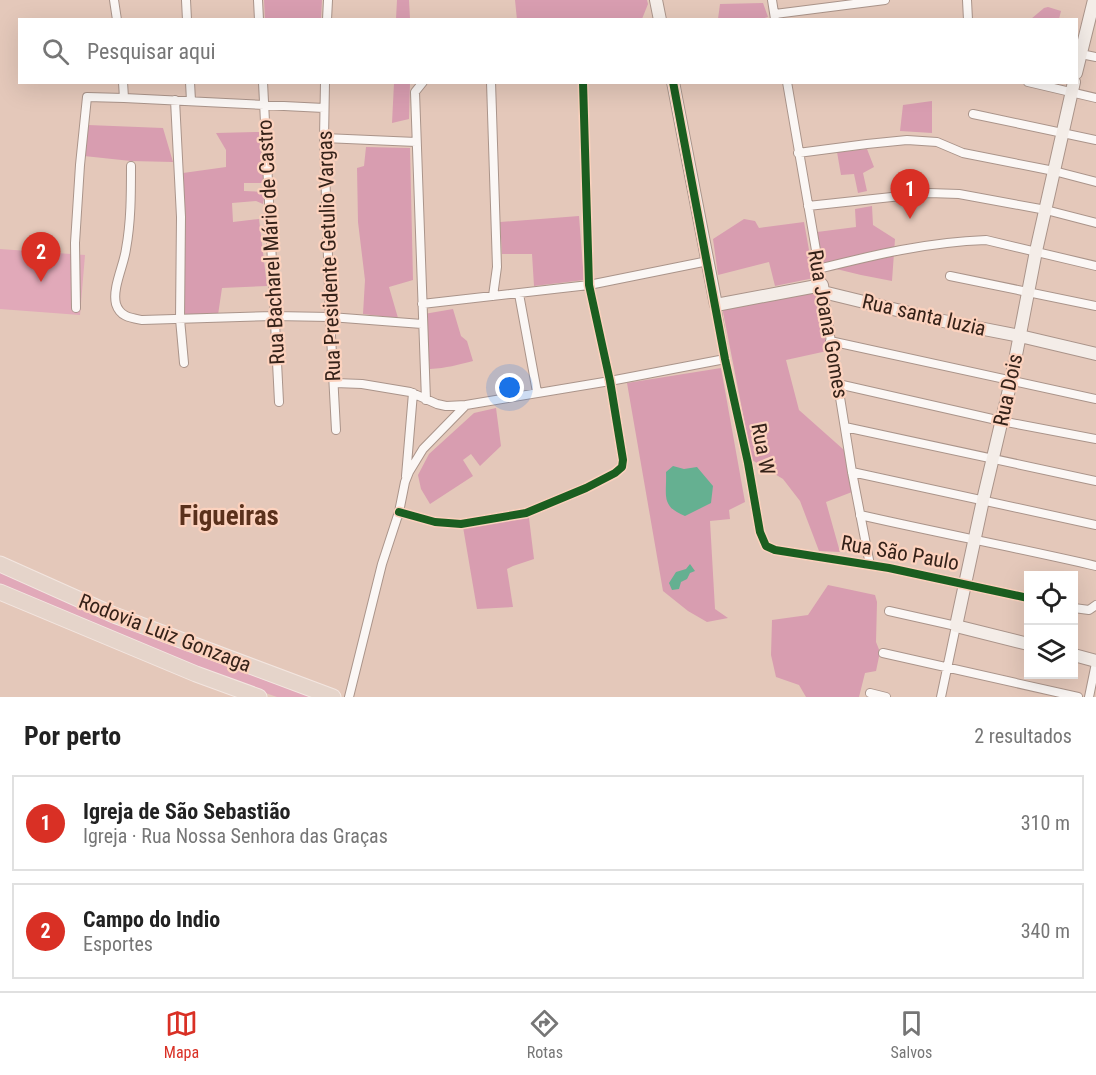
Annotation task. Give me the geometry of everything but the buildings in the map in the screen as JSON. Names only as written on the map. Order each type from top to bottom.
[{"type":"highway","name":"Rodovia Luiz Gonzaga","points":[[0,564],[114,615],[333,697]]},
{"type":"highway","name":"Rodovia Luiz Gonzaga","points":[[0,592],[196,674],[259,697]]},
{"type":"main road","points":[[656,0],[660,18]]},
{"type":"main road","points":[[1078,68],[1093,14],[1094,0]]},
{"type":"main road","points":[[673,84],[716,305],[822,288]]},
{"type":"main road","name":"Rua Dois","points":[[956,626],[1073,87]]},
{"type":"main road","name":"Rua santa luzia","points":[[822,288],[938,320],[1096,354]]},
{"type":"main road","points":[[956,626],[1024,644]]},
{"type":"main road","points":[[1078,657],[1096,662]]},
{"type":"street","points":[[114,0],[117,18]]},
{"type":"street","points":[[186,0],[187,18]]},
{"type":"street","points":[[258,0],[259,18]]},
{"type":"street","points":[[327,18],[328,0]]},
{"type":"street","points":[[772,0],[775,17],[885,0]]},
{"type":"street","points":[[967,0],[968,18]]},
{"type":"street","points":[[1081,54],[1096,57]]},
{"type":"street","points":[[123,84],[124,98]]},
{"type":"street","points":[[190,84],[191,101]]},
{"type":"street","name":"Rua Bacharel Mário de Castro","points":[[263,84],[279,402]]},
{"type":"street","name":"Rua Presidente Getulio Vargas","points":[[325,84],[324,138],[336,430]]},
{"type":"street","points":[[421,84],[415,92],[426,400]]},
{"type":"street","points":[[491,84],[497,267],[493,296]]},
{"type":"street","points":[[399,512],[435,522],[461,524],[526,513],[586,488],[622,467],[623,460],[609,381],[589,285],[583,84]]},
{"type":"street","name":"Rua Joana Gomes","points":[[787,84],[852,472],[870,565]]},
{"type":"street","points":[[1046,84],[1073,87],[1096,98]]},
{"type":"street","points":[[76,308],[75,243],[87,97],[324,108]]},
{"type":"street","points":[[175,100],[181,217],[180,319],[184,363]]},
{"type":"street","points":[[973,114],[1096,140]]},
{"type":"street","points":[[324,138],[416,141]]},
{"type":"street","points":[[798,153],[897,141],[937,142],[963,153],[1096,182]]},
{"type":"street","points":[[131,166],[131,211],[126,251],[116,291],[116,304],[120,312],[128,318],[142,320],[274,316],[330,317],[422,324]]},
{"type":"street","points":[[808,206],[929,193],[959,194],[1046,210],[1096,223]]},
{"type":"street","points":[[818,269],[895,250],[986,240],[1096,266]]},
{"type":"street","points":[[422,304],[589,285],[708,261]]},
{"type":"street","points":[[951,276],[1096,306]]},
{"type":"street","points":[[519,294],[537,392]]},
{"type":"street","name":"Rua W","points":[[716,305],[760,532],[766,546]]},
{"type":"street","points":[[830,341],[1096,399]]},
{"type":"street","points":[[335,383],[362,384],[413,393],[446,406],[466,405],[725,359]]},
{"type":"street","points":[[838,384],[1001,421],[1096,439]]},
{"type":"street","points":[[349,697],[382,564],[399,512],[405,482],[413,393]]},
{"type":"street","points":[[405,482],[423,449],[466,405]]},
{"type":"street","points":[[845,427],[1096,481]]},
{"type":"street","points":[[852,472],[1096,525]]},
{"type":"street","name":"Rua São Paulo","points":[[860,515],[1096,566]]},
{"type":"street","name":"Rua São Paulo","points":[[766,546],[775,550],[870,565],[1024,597]]},
{"type":"street","points":[[1078,609],[1089,610],[1096,605]]},
{"type":"street","points":[[889,611],[956,626]]},
{"type":"street","name":"Rua Dois","points":[[941,697],[956,626]]},
{"type":"street","points":[[883,653],[1078,697]]},
{"type":"street","points":[[1089,697],[1096,662]]},
{"type":"street","points":[[870,693],[886,697]]},
{"type":"shaded area","points":[[264,0],[322,0],[321,18],[265,18]]},
{"type":"shaded area","points":[[397,0],[409,0],[410,18],[396,18]]},
{"type":"shaded area","points":[[515,0],[647,0],[648,4],[642,18],[517,18]]},
{"type":"shaded area","points":[[763,3],[768,17],[718,18],[720,4]]},
{"type":"shaded area","points":[[1044,8],[1061,11],[1059,18],[1032,18]]},
{"type":"shaded area","points":[[394,84],[410,84],[409,119],[392,123]]},
{"type":"shaded area","points":[[932,101],[932,133],[900,131],[903,105]]},
{"type":"shaded area","points":[[88,125],[163,128],[173,162],[131,161],[84,156]]},
{"type":"shaded area","points":[[259,132],[265,183],[244,183],[244,191],[265,192],[263,204],[256,201],[232,203],[233,222],[259,219],[267,286],[222,288],[218,315],[184,314],[183,173],[226,167],[226,150],[216,133]]},
{"type":"shaded area","points":[[366,147],[410,148],[413,280],[389,287],[398,318],[363,314],[365,280],[358,222],[357,168],[364,166]]},
{"type":"shaded area","points":[[867,149],[874,167],[863,173],[867,191],[858,193],[854,174],[841,175],[837,152]]},
{"type":"shaded area","points":[[872,206],[873,225],[895,239],[892,281],[820,265],[817,232],[856,227],[855,209]]},
{"type":"shaded area","points":[[579,216],[584,280],[534,286],[532,254],[502,254],[500,222]]},
{"type":"shaded area","points":[[744,219],[755,221],[759,228],[804,222],[814,278],[775,286],[769,262],[718,275],[713,239]]},
{"type":"shaded area","points":[[0,249],[85,255],[80,315],[0,309]]},
{"type":"shaded area","points":[[818,290],[827,351],[786,360],[799,410],[844,450],[852,492],[826,502],[840,552],[819,551],[800,501],[783,479],[752,460],[722,307]]},
{"type":"shaded area","points":[[453,309],[461,336],[467,341],[473,361],[430,369],[424,314]]},
{"type":"shaded area","points":[[721,368],[745,502],[729,510],[730,519],[710,521],[715,609],[728,618],[707,622],[688,611],[663,591],[627,383]]},
{"type":"shaded area","points":[[496,408],[501,446],[480,466],[471,454],[463,460],[473,476],[430,504],[421,489],[418,475],[429,454],[474,413]]},
{"type":"shaded area","points":[[673,466],[684,469],[697,467],[713,486],[711,503],[685,516],[672,508],[666,499],[666,472]]},
{"type":"shaded area","points":[[529,518],[534,559],[507,569],[513,607],[477,609],[463,527]]},
{"type":"shaded area","points":[[690,564],[695,571],[681,582],[679,589],[672,590],[669,583],[676,572],[686,569]]},
{"type":"shaded area","points":[[0,572],[145,635],[315,697],[277,697],[207,673],[0,584]]},
{"type":"shaded area","points":[[828,585],[875,595],[877,602],[876,642],[880,652],[876,671],[865,673],[859,697],[806,697],[799,685],[776,677],[771,655],[772,620],[808,615]]},
{"type":"cycle path","points":[[399,512],[435,522],[461,524],[526,513],[586,488],[622,467],[623,460],[610,381],[589,285],[583,84]]},
{"type":"cycle path","points":[[673,84],[725,359],[748,463],[760,532],[766,546],[775,550],[889,568],[1024,597]]},
{"type":"place","name":"Igreja de São Sebastião","points":[[910,219]]},
{"type":"place","name":"Campo do Indio","points":[[41,282]]},
{"type":"district","name":"Figueiras","points":[[229,516]]}]
